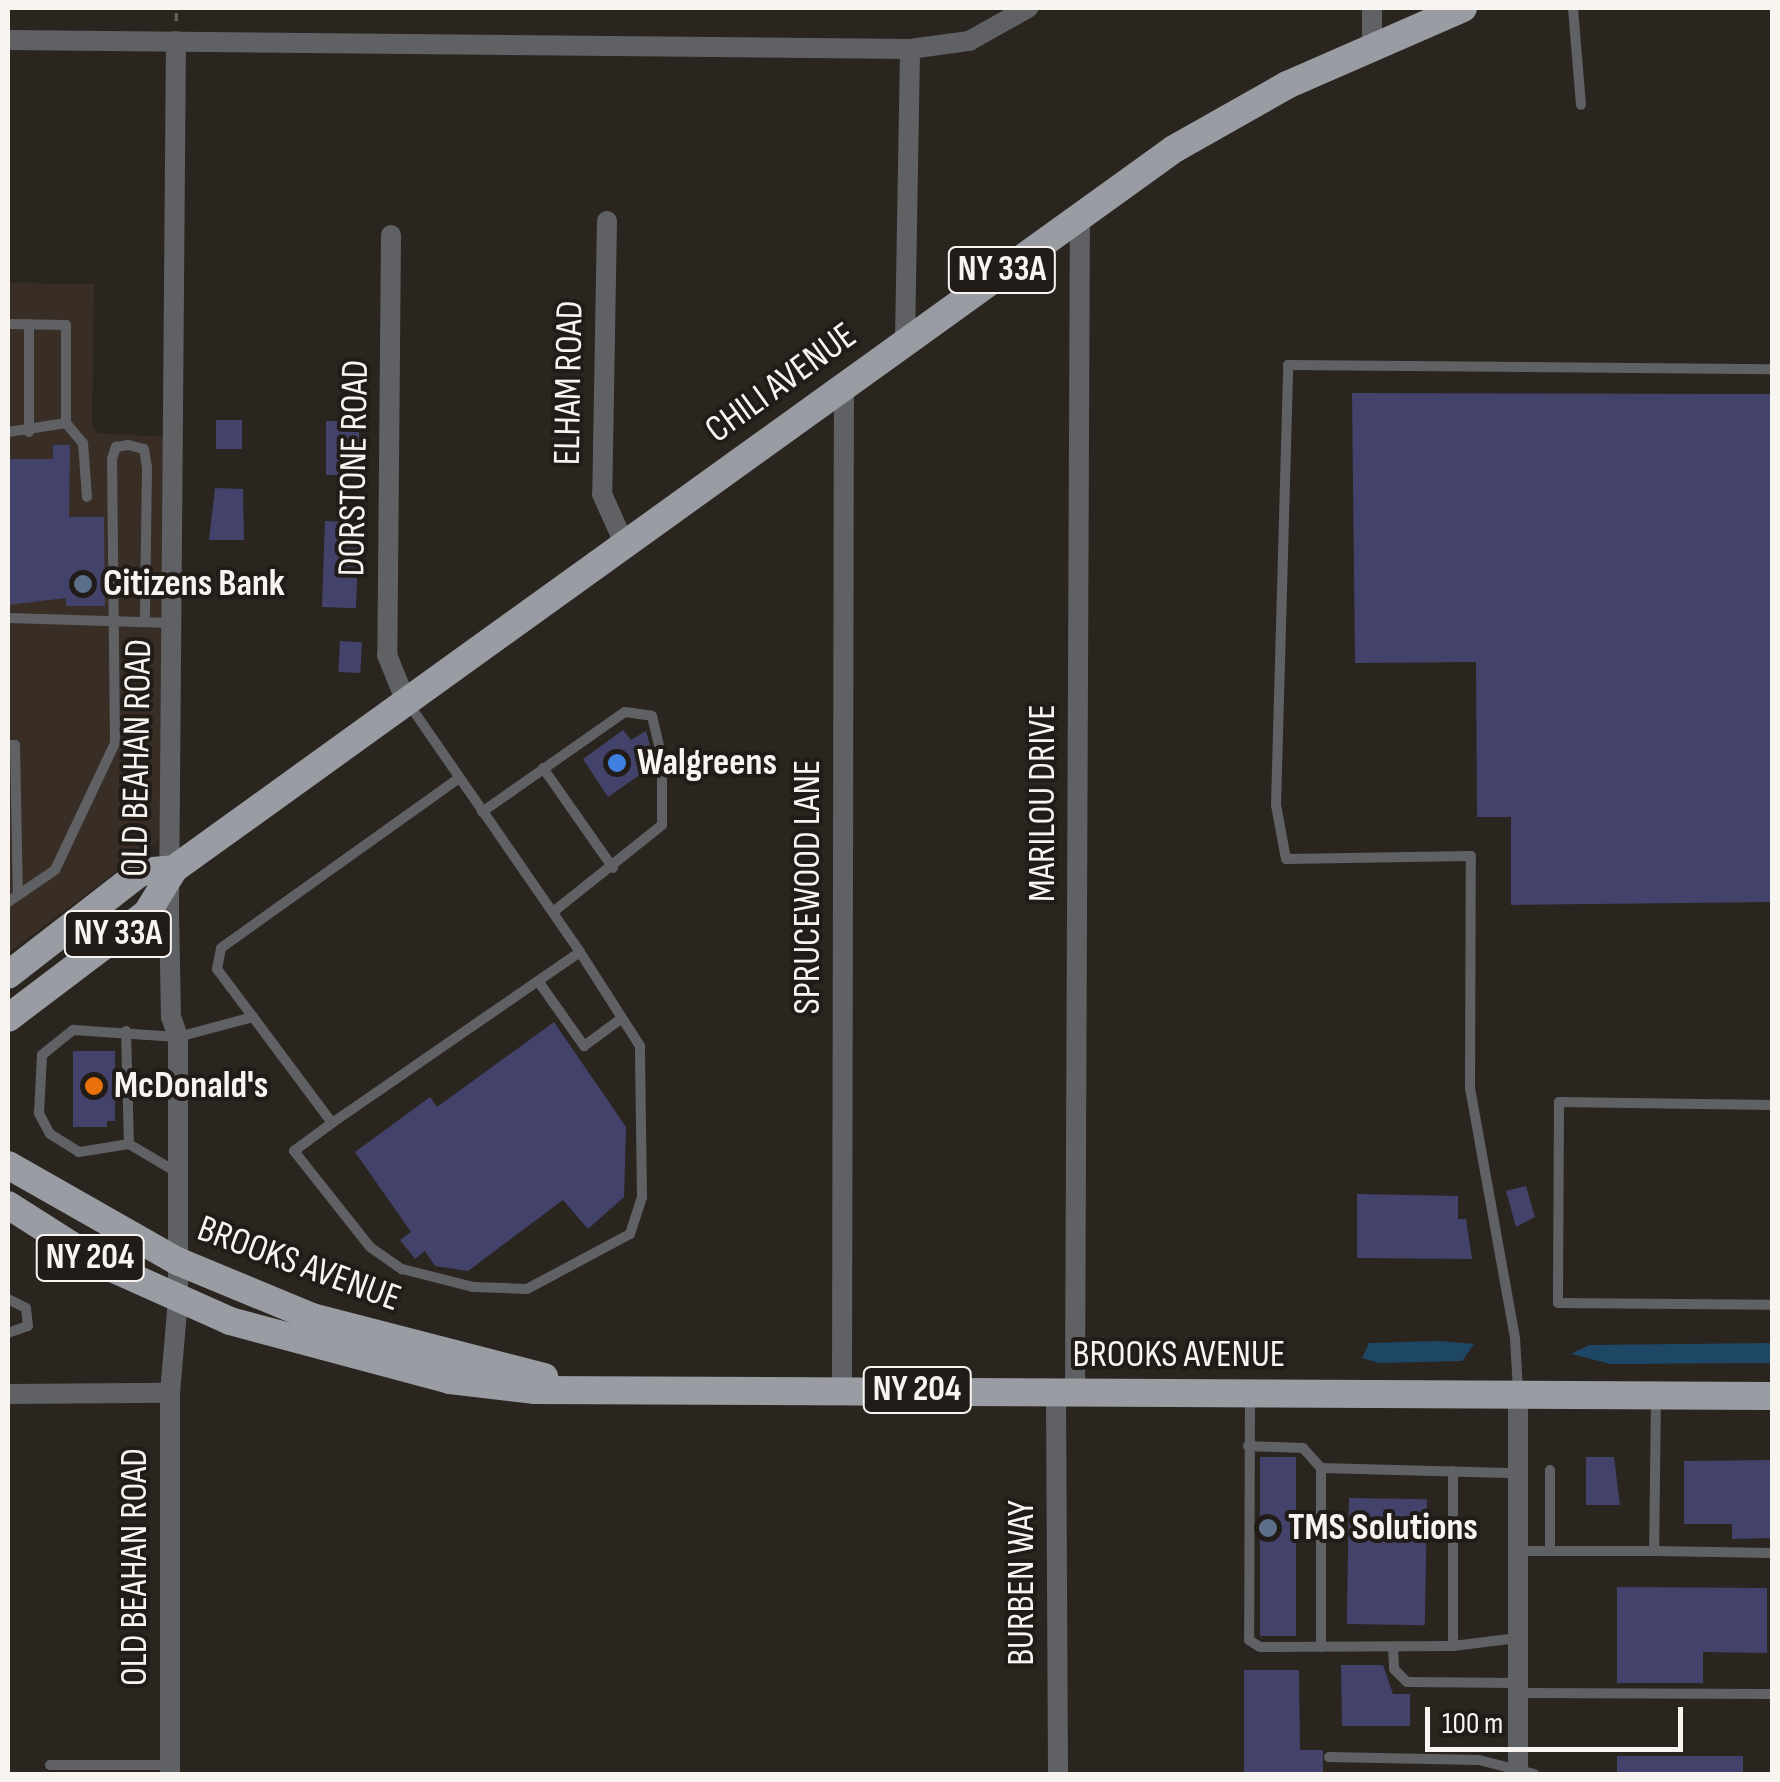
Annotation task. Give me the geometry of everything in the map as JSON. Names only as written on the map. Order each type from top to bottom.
[{"type":"main road","name":"CHILI AVENUE","points":[[8,1018],[146,912],[174,869],[1080,214],[1234,113],[1463,8]]},
{"type":"main road","name":"CHILI AVENUE","points":[[8,975],[140,872],[174,869]]},
{"type":"main road","name":"BROOKS AVENUE","points":[[8,1165],[178,1261],[331,1323],[584,1388]]},
{"type":"main road","name":"BROOKS AVENUE","points":[[8,1205],[96,1261],[178,1300],[325,1351],[450,1380],[536,1390],[1772,1396]]},
{"type":"street","points":[[8,40],[910,49],[969,40],[1028,8]]},
{"type":"street","points":[[1372,8],[1372,48]]},
{"type":"street","name":"OLD BEAHAN ROAD","points":[[170,1770],[170,1393],[178,1300],[178,1036],[170,998],[174,869],[176,41]]},
{"type":"street","points":[[905,339],[910,49]]},
{"type":"street","name":"MARILOU DRIVE","points":[[1065,1392],[1080,214]]},
{"type":"street","name":"ELHAM ROAD","points":[[608,221],[602,494],[624,543]]},
{"type":"street","name":"DORSTONE ROAD","points":[[391,235],[387,655],[406,699]]},
{"type":"street","name":"SPRUCEWOOD LANE","points":[[842,1390],[844,384]]},
{"type":"street","name":"BURBEN WAY","points":[[1058,1774],[1065,1392]]},
{"type":"street","points":[[8,1394],[170,1393]]},
{"type":"street","points":[[1518,1394],[1518,1688],[1524,1773]]},
{"type":"lane","points":[[1573,8],[1582,105]]},
{"type":"lane","points":[[8,324],[66,326],[66,424],[83,443],[88,498]]},
{"type":"lane","points":[[30,324],[30,432]]},
{"type":"lane","points":[[1518,1394],[1515,1338],[1470,1088],[1471,856],[1286,860],[1276,805],[1288,365],[1772,369]]},
{"type":"lane","points":[[8,432],[30,432],[66,424]]},
{"type":"lane","points":[[8,902],[56,870],[114,743],[114,450],[138,445],[147,467],[145,619]]},
{"type":"lane","points":[[8,618],[112,617],[173,624]]},
{"type":"lane","points":[[406,699],[580,952],[640,1046],[642,1198],[630,1234],[527,1289],[474,1287],[402,1268],[370,1247],[294,1151],[580,952]]},
{"type":"lane","points":[[482,812],[626,712],[652,716],[662,758],[662,825],[613,868],[552,912]]},
{"type":"lane","points":[[8,745],[15,745],[18,895]]},
{"type":"lane","points":[[543,768],[613,868]]},
{"type":"lane","points":[[332,1123],[217,969],[222,948],[459,778]]},
{"type":"lane","points":[[538,980],[584,1046],[622,1018]]},
{"type":"lane","points":[[178,1173],[129,1144],[79,1152],[50,1134],[39,1114],[42,1055],[73,1030],[178,1036],[253,1017]]},
{"type":"lane","points":[[126,1031],[129,1144]]},
{"type":"lane","points":[[1772,1105],[1559,1102],[1558,1269],[1558,1303],[1772,1306]]},
{"type":"lane","points":[[8,1299],[26,1308],[28,1326],[8,1332]]},
{"type":"lane","points":[[1250,1393],[1244,1630],[1260,1648],[1453,1646],[1518,1638]]},
{"type":"lane","points":[[1654,1551],[1656,1395]]},
{"type":"lane","points":[[1248,1446],[1303,1448],[1322,1468],[1321,1647]]},
{"type":"lane","points":[[1322,1468],[1518,1473]]},
{"type":"lane","points":[[1550,1470],[1550,1550]]},
{"type":"lane","points":[[1453,1471],[1453,1646]]},
{"type":"lane","points":[[1518,1550],[1772,1553]]},
{"type":"lane","points":[[1393,1647],[1394,1669],[1407,1682],[1772,1694]]},
{"type":"lane","points":[[1330,1758],[1479,1760],[1524,1773]]},
{"type":"lane","points":[[50,1765],[170,1770]]},
{"type":"shaded area","points":[[8,283],[94,284],[92,425],[98,433],[166,437],[160,839],[8,953]]},
{"type":"water","points":[[1369,1343],[1474,1344],[1462,1361],[1379,1363],[1362,1358]]},
{"type":"water","points":[[1772,1343],[1772,1363],[1611,1364],[1571,1354],[1589,1345]]},
{"type":"building","points":[[1352,393],[1772,394],[1772,902],[1511,905],[1511,817],[1477,817],[1476,662],[1355,663]]},
{"type":"building","points":[[216,420],[242,420],[242,449],[216,449]]},
{"type":"building","points":[[326,421],[359,421],[359,475],[326,475]]},
{"type":"building","points":[[53,445],[70,445],[69,517],[104,517],[105,606],[66,606],[66,598],[8,605],[8,459],[53,459]]},
{"type":"building","points":[[215,488],[243,489],[244,540],[209,540]]},
{"type":"building","points":[[325,521],[359,522],[356,608],[322,607]]},
{"type":"building","points":[[340,641],[362,642],[360,673],[338,672]]},
{"type":"building","name":"Walgreens","points":[[623,730],[631,740],[646,731],[651,749],[642,755],[651,767],[608,797],[583,759]]},
{"type":"building","points":[[554,1022],[626,1127],[624,1197],[588,1229],[563,1200],[468,1271],[435,1266],[425,1251],[415,1259],[400,1240],[411,1232],[355,1152],[430,1097],[437,1107]]},
{"type":"building","name":"McDonald's","points":[[73,1051],[115,1051],[115,1121],[107,1121],[107,1127],[73,1127]]},
{"type":"building","points":[[1526,1186],[1535,1217],[1516,1227],[1506,1191]]},
{"type":"building","points":[[1357,1194],[1458,1196],[1458,1219],[1466,1219],[1472,1259],[1357,1258]]},
{"type":"building","points":[[1260,1457],[1296,1457],[1296,1636],[1260,1636]]},
{"type":"building","points":[[1586,1457],[1614,1457],[1620,1505],[1586,1505]]},
{"type":"building","points":[[1772,1460],[1772,1538],[1732,1539],[1732,1524],[1684,1524],[1684,1461]]},
{"type":"building","points":[[1349,1498],[1427,1499],[1425,1625],[1347,1624]]},
{"type":"building","points":[[1617,1587],[1767,1588],[1767,1653],[1703,1652],[1703,1683],[1617,1683]]},
{"type":"building","points":[[1341,1665],[1383,1665],[1393,1694],[1410,1694],[1410,1726],[1342,1726]]},
{"type":"building","points":[[1244,1670],[1299,1670],[1300,1750],[1323,1750],[1323,1774],[1244,1774]]},
{"type":"building","points":[[1617,1756],[1743,1756],[1743,1774],[1617,1774]]},
{"type":"place","name":"Citizens Bank","points":[[83,584]]},
{"type":"place","name":"Walgreens","points":[[617,763]]},
{"type":"place","name":"McDonald's","points":[[94,1086]]},
{"type":"place","name":"TMS Solutions","points":[[1268,1528]]}]
